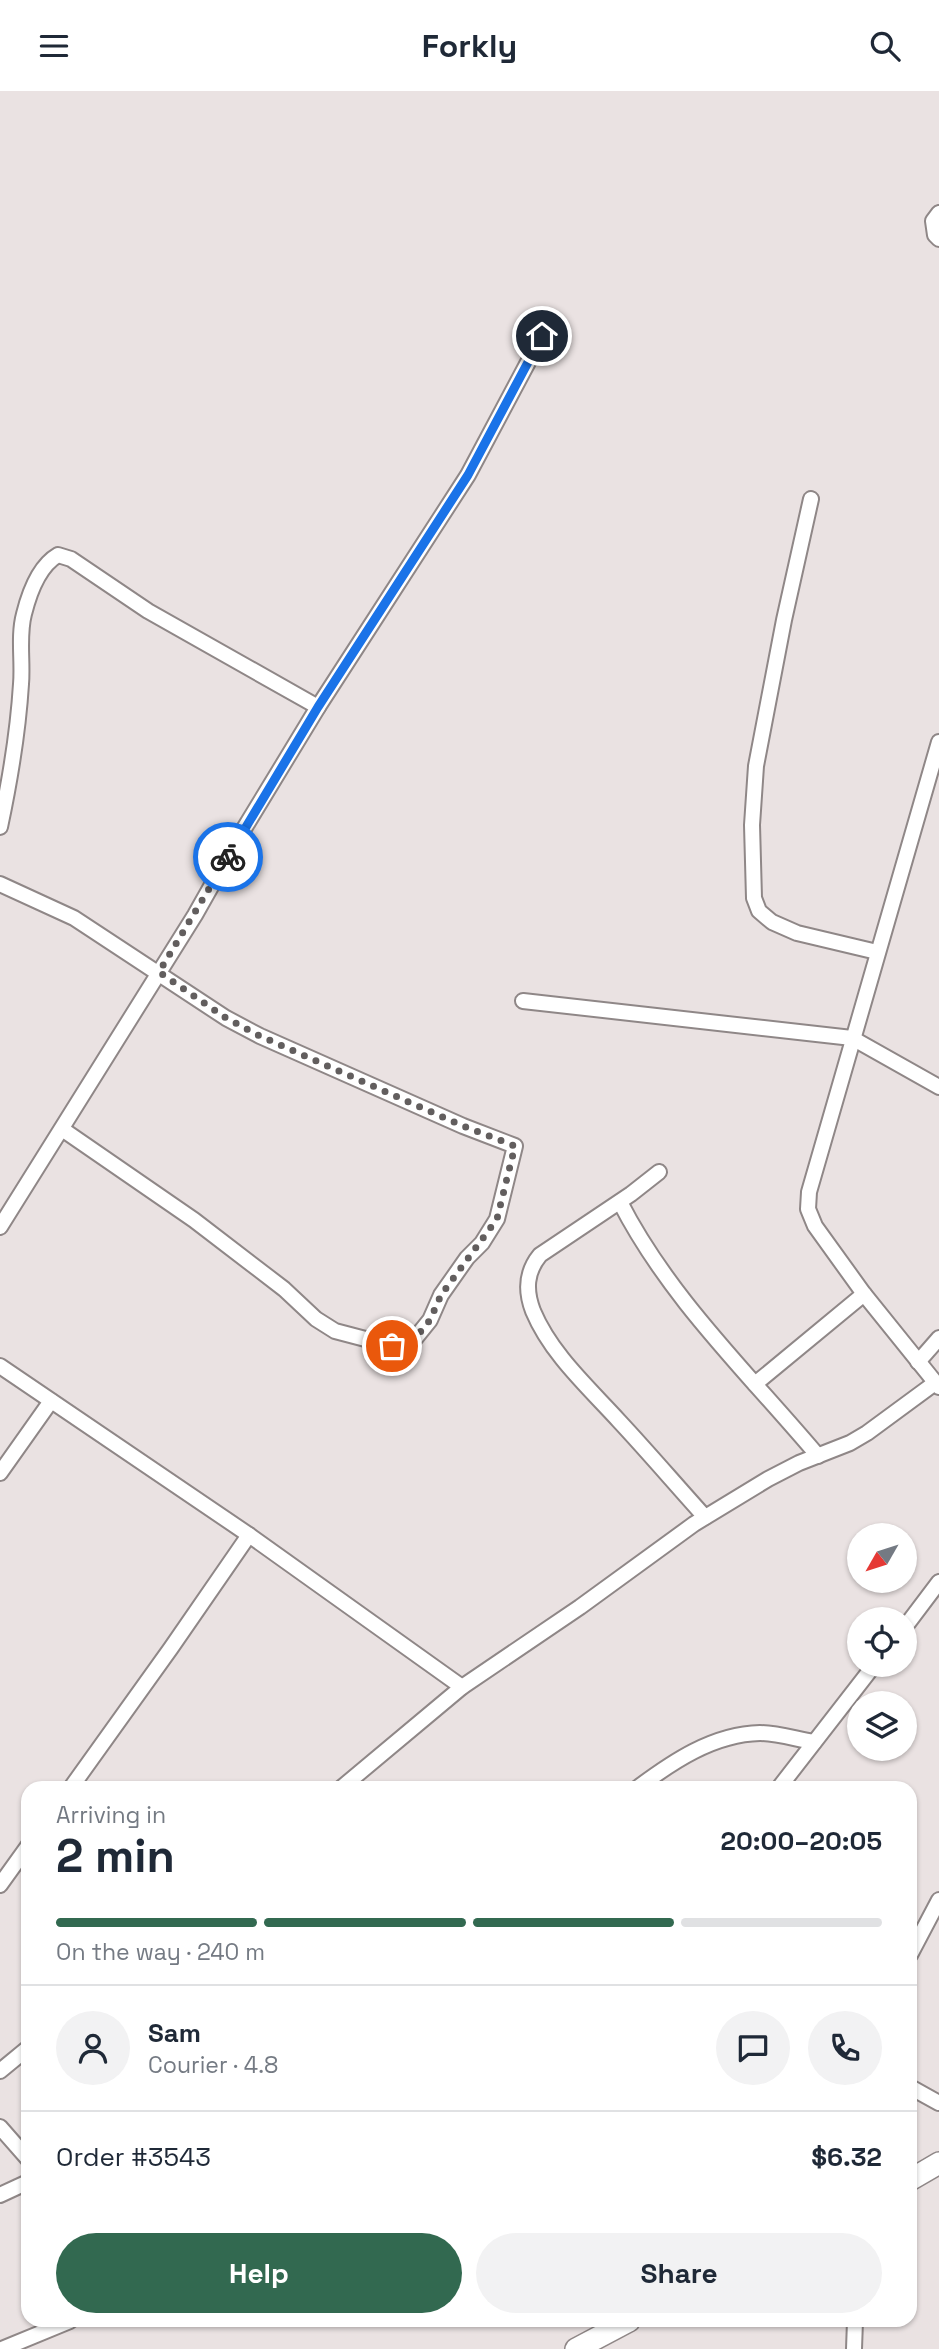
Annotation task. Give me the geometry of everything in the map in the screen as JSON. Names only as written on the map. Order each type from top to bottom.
[{"type":"street","points":[[939,213],[933,221],[935,235],[939,239]]},
{"type":"street","points":[[0,1227],[159,972],[318,707],[468,475],[542,336]]},
{"type":"street","points":[[811,499],[784,619],[756,766],[752,825],[754,898],[759,911],[772,922],[797,933],[877,952]]},
{"type":"street","points":[[0,827],[14,755],[21,683],[23,617],[39,576],[58,555],[71,559],[148,611],[318,707]]},
{"type":"street","points":[[350,1781],[462,1687],[705,1517],[768,1479],[867,1433],[937,1385],[864,1294],[815,1226],[808,1209],[809,1192],[852,1038],[939,742]]},
{"type":"street","points":[[0,884],[74,918],[226,1018],[260,1036],[463,1126],[515,1146],[497,1219],[441,1295],[430,1320],[413,1341],[392,1346],[335,1331],[316,1319],[284,1289],[194,1220],[62,1129]]},
{"type":"street","points":[[523,1001],[852,1038],[939,1087]]},
{"type":"street","points":[[659,1172],[620,1202],[540,1255],[531,1266],[528,1278],[529,1296],[533,1310],[554,1349],[705,1517]]},
{"type":"street","points":[[620,1202],[634,1230],[675,1290],[818,1456]]},
{"type":"street","points":[[755,1384],[864,1294]]},
{"type":"street","points":[[918,1362],[939,1338]]},
{"type":"street","points":[[0,1366],[248,1535],[462,1687]]},
{"type":"street","points":[[0,1473],[51,1401]]},
{"type":"street","points":[[76,1781],[248,1535]]},
{"type":"street","points":[[917,1611],[939,1582]]},
{"type":"street","points":[[784,1781],[865,1677]]},
{"type":"street","points":[[648,1781],[685,1756],[734,1735],[761,1733],[814,1742]]},
{"type":"street","points":[[0,1885],[21,1856]]},
{"type":"street","points":[[917,1942],[939,1900]]},
{"type":"street","points":[[0,2071],[21,2054]]},
{"type":"street","points":[[917,2091],[939,2103]]},
{"type":"street","points":[[0,2127],[21,2150]]},
{"type":"street","points":[[917,2177],[939,2163]]},
{"type":"street","points":[[0,2195],[21,2185]]},
{"type":"street","points":[[2,2349],[55,2327]]},
{"type":"street","points":[[576,2349],[618,2327]]},
{"type":"street","points":[[854,2349],[856,2327]]},
{"type":"way so far","points":[[228,857],[159,972],[226,1018],[260,1036],[463,1126],[515,1146],[497,1219],[482,1243],[467,1258],[441,1295],[430,1320],[413,1341],[392,1346]]},
{"type":"route","points":[[228,857],[318,707],[468,475],[542,336]]}]
